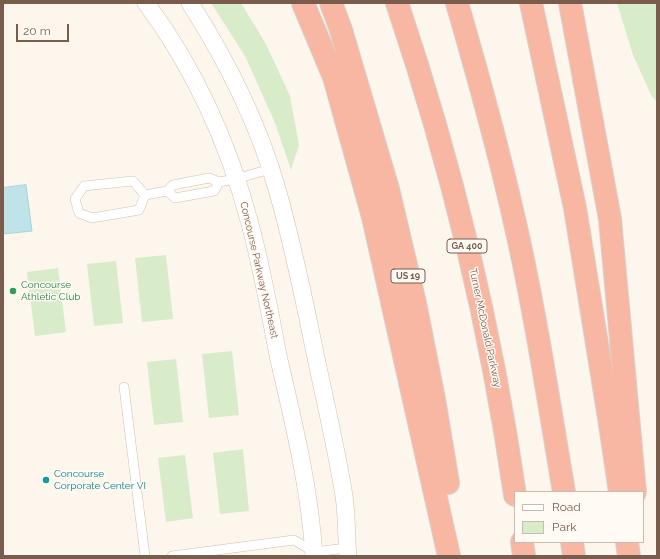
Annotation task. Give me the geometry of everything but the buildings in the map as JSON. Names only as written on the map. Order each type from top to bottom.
[{"type":"highway","points":[[303,3],[334,77],[373,217],[449,556]]},
{"type":"highway","name":"US 19","points":[[331,3],[341,30],[390,197],[415,303],[450,494],[459,556]]},
{"type":"highway","name":"Turner McDonald Parkway","points":[[397,3],[431,106],[477,288],[498,387],[514,491]]},
{"type":"highway","points":[[457,3],[484,94],[512,211],[533,308],[564,491]]},
{"type":"highway","points":[[470,3],[484,94]]},
{"type":"highway","points":[[531,3],[575,208],[620,491]]},
{"type":"highway","points":[[570,3],[610,219],[634,491]]},
{"type":"highway","points":[[522,543],[524,556]]},
{"type":"highway","points":[[572,543],[574,556]]},
{"type":"highway","points":[[627,543],[629,556]]},
{"type":"highway","points":[[638,543],[639,556]]},
{"type":"street","name":"Concourse Parkway Northeast","points":[[146,3],[158,19],[182,58],[225,144],[250,223],[300,453],[313,555]]},
{"type":"street","points":[[190,3],[213,40],[236,84],[257,130],[277,188],[293,247],[335,447],[344,497],[347,552]]},
{"type":"lane","points":[[145,195],[167,191],[174,185],[209,178],[219,182],[236,179],[270,168]]},
{"type":"lane","points":[[133,181],[145,195],[139,210],[92,218],[79,213],[74,199],[84,186],[133,181]]},
{"type":"lane","points":[[167,191],[175,198],[214,191],[219,182]]},
{"type":"lane","points":[[124,387],[145,556]]},
{"type":"lane","points":[[172,556],[294,540],[313,555],[347,552]]},
{"type":"green space","points":[[211,3],[241,3],[266,44],[290,96],[299,145],[291,170],[275,123],[245,56]]},
{"type":"green space","points":[[617,3],[657,3],[657,101],[652,97],[633,55]]},
{"type":"green space","points":[[166,255],[173,319],[142,322],[135,258]]},
{"type":"green space","points":[[116,261],[123,323],[94,326],[87,264]]},
{"type":"green space","points":[[58,268],[66,332],[35,336],[27,272]]},
{"type":"green space","points":[[232,351],[239,415],[209,418],[202,354]]},
{"type":"green space","points":[[176,359],[183,422],[154,425],[147,362]]},
{"type":"green space","points":[[243,449],[249,511],[220,514],[213,453]]},
{"type":"green space","points":[[185,455],[193,518],[166,522],[158,458]]},
{"type":"water","points":[[26,185],[32,231],[3,234],[3,188]]},
{"type":"place","name":"Concourse Athletic Club","points":[[13,291]]},
{"type":"place","name":"Concourse Corporate Center VI","points":[[46,480]]}]
